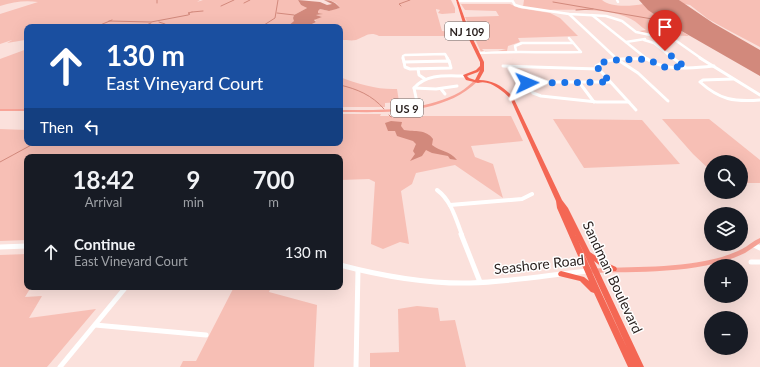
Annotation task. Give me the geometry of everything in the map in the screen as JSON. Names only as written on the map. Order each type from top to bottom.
[{"type":"highway","name":"NJ 109","points":[[457,0],[468,33],[478,53],[482,69]]},
{"type":"highway","points":[[465,76],[482,69]]},
{"type":"highway","points":[[465,76],[476,81],[482,69]]},
{"type":"highway","points":[[482,69],[486,79],[496,86]]},
{"type":"highway","name":"Sandman Boulevard","points":[[476,81],[500,90],[512,100]]},
{"type":"highway","name":"Sandman Boulevard","points":[[476,81],[483,81],[496,86],[512,98],[559,201],[565,208],[587,253],[597,292],[632,367]]},
{"type":"highway","name":"US 9","points":[[471,86],[487,84]]},
{"type":"highway","name":"Sandman Boulevard","points":[[559,201],[560,208],[640,367]]},
{"type":"highway","points":[[587,253],[599,262],[614,269]]},
{"type":"highway","points":[[561,274],[582,279],[597,292]]},
{"type":"main road","name":"US 9","points":[[343,111],[385,110],[418,107],[449,98],[471,86],[476,81]]},
{"type":"main road","points":[[0,110],[24,110]]},
{"type":"main road","name":"Seashore Road","points":[[592,271],[696,264],[737,254],[760,240]]},
{"type":"street","points":[[457,0],[512,0],[515,5],[520,7],[568,14],[592,15],[619,20],[639,33],[650,37],[675,40],[760,95]]},
{"type":"street","points":[[568,14],[618,60],[638,74],[668,101]]},
{"type":"street","points":[[592,15],[648,59],[662,67],[714,66]]},
{"type":"street","points":[[626,42],[644,40],[650,37]]},
{"type":"street","points":[[478,53],[516,51],[532,53],[582,52],[569,38]]},
{"type":"street","points":[[644,40],[654,43],[685,67]]},
{"type":"street","points":[[516,51],[515,46],[522,43],[573,43]]},
{"type":"street","points":[[445,54],[449,61],[451,68],[407,68],[403,56],[445,54]]},
{"type":"street","points":[[636,110],[596,66],[598,64],[618,60],[648,59]]},
{"type":"street","points":[[404,62],[449,61]]},
{"type":"street","points":[[503,66],[598,69]]},
{"type":"street","points":[[418,69],[419,75],[425,80]]},
{"type":"street","points":[[414,88],[416,85],[425,80],[435,77],[465,76]]},
{"type":"street","points":[[735,79],[702,80],[700,82],[724,99],[732,101],[760,100]]},
{"type":"street","points":[[579,82],[594,102]]},
{"type":"street","points":[[610,82],[524,83],[533,93],[538,96],[594,102],[629,102]]},
{"type":"street","points":[[414,88],[441,89],[457,86]]},
{"type":"street","points":[[414,88],[418,107]]},
{"type":"street","points":[[441,89],[445,94]]},
{"type":"street","points":[[438,190],[444,195],[450,206],[480,282]]},
{"type":"street","points":[[450,206],[522,199],[532,194]]},
{"type":"street","points":[[754,245],[760,248]]},
{"type":"street","points":[[0,248],[24,246]]},
{"type":"street","points":[[751,262],[760,262]]},
{"type":"street","name":"Seashore Road","points":[[343,266],[404,278],[446,283],[480,282],[592,271]]},
{"type":"street","points":[[356,367],[358,270]]},
{"type":"street","points":[[60,367],[124,290]]},
{"type":"street","points":[[95,325],[206,334]]},
{"type":"shaded area","points":[[0,0],[200,0],[197,2],[203,0],[298,0],[301,5],[307,8],[294,15],[293,18],[295,21],[291,24],[24,24],[24,40],[7,43],[12,40],[0,44],[0,14],[38,2],[28,1],[0,6]]},
{"type":"shaded area","points":[[298,0],[320,2],[327,5],[332,4],[324,0],[332,1],[340,8],[329,11],[320,9],[318,13],[323,14],[316,15],[322,17],[314,20],[316,22],[312,24],[290,24],[294,21],[294,15],[307,8],[301,5]]},
{"type":"shaded area","points":[[329,0],[451,0],[455,8],[455,13],[442,14],[438,13],[440,10],[436,9],[442,31],[463,33],[465,36],[379,36],[372,34],[356,40],[343,40],[343,24],[312,24],[316,22],[315,19],[322,17],[316,15],[322,14],[318,13],[317,11],[320,9],[329,11],[334,9],[325,9],[322,7],[336,6],[337,9],[340,8],[336,3]]},
{"type":"shaded area","points":[[524,0],[602,0],[606,3],[616,5],[628,6],[643,4],[661,20],[689,36],[663,35],[665,38],[649,35],[639,31],[646,30],[631,19],[622,15],[591,10],[548,11],[523,7]]},
{"type":"shaded area","points":[[639,0],[679,0],[713,23],[760,50],[760,76],[664,21],[648,10]]},
{"type":"shaded area","points":[[679,0],[760,0],[760,47],[708,19],[690,5],[684,4]]},
{"type":"shaded area","points":[[461,4],[510,4],[519,8],[550,13],[560,18],[578,36],[518,38],[520,42],[508,46],[507,51],[485,52],[506,49],[482,49],[484,51],[481,52],[465,17],[499,16],[496,11],[465,10]]},
{"type":"shaded area","points":[[24,50],[24,109],[0,109],[0,59]]},
{"type":"shaded area","points":[[343,78],[368,86],[383,89],[397,89],[399,102],[385,103],[385,107],[343,107]]},
{"type":"shaded area","points":[[343,114],[381,114],[380,116],[511,116],[523,141],[471,146],[475,157],[493,164],[503,198],[455,165],[416,173],[412,184],[401,191],[409,244],[400,242],[383,249],[371,244],[375,182],[369,179],[343,180],[343,154],[24,154],[24,240],[0,241],[0,129],[24,130],[24,146],[343,146]]},
{"type":"shaded area","points":[[553,119],[642,120],[680,164],[584,168]]},
{"type":"shaded area","points":[[662,119],[709,119],[760,160],[760,183],[748,183],[748,155],[704,155],[704,164]]},
{"type":"shaded area","points":[[391,121],[402,122],[401,126],[404,130],[424,132],[433,139],[432,145],[451,154],[457,160],[426,150],[422,156],[410,161],[415,154],[413,151],[416,144],[413,141],[397,136],[395,131],[388,131],[385,123]]},
{"type":"shaded area","points":[[24,254],[24,290],[29,290],[25,297],[42,296],[29,318],[96,309],[47,367],[0,367],[0,255]]},
{"type":"shaded area","points":[[232,290],[270,290],[269,292],[317,305],[314,367],[180,367],[183,361],[196,361]]},
{"type":"shaded area","points":[[417,306],[438,308],[440,321],[455,320],[466,367],[370,367],[370,353],[399,352],[398,309]]},
{"type":"waterway","points":[[221,6],[234,0]]},
{"type":"waterway","points":[[244,3],[250,0]]},
{"type":"waterway","points":[[266,24],[275,18],[278,0]]},
{"type":"waterway","points":[[401,6],[399,4],[410,0]]},
{"type":"waterway","points":[[553,2],[664,21]]},
{"type":"waterway","points":[[576,10],[593,9]]},
{"type":"waterway","points":[[110,21],[151,22],[188,15],[190,14],[188,13],[192,12],[203,11]]},
{"type":"waterway","points":[[277,13],[294,15]]},
{"type":"waterway","points":[[103,24],[110,21]]},
{"type":"waterway","points":[[159,22],[165,24]]},
{"type":"waterway","points":[[343,86],[364,93],[384,109]]},
{"type":"waterway","points":[[0,162],[29,146]]},
{"type":"route","points":[[527,83],[610,82],[596,66],[600,63],[613,60],[648,59],[662,67],[685,67],[665,51]]}]
